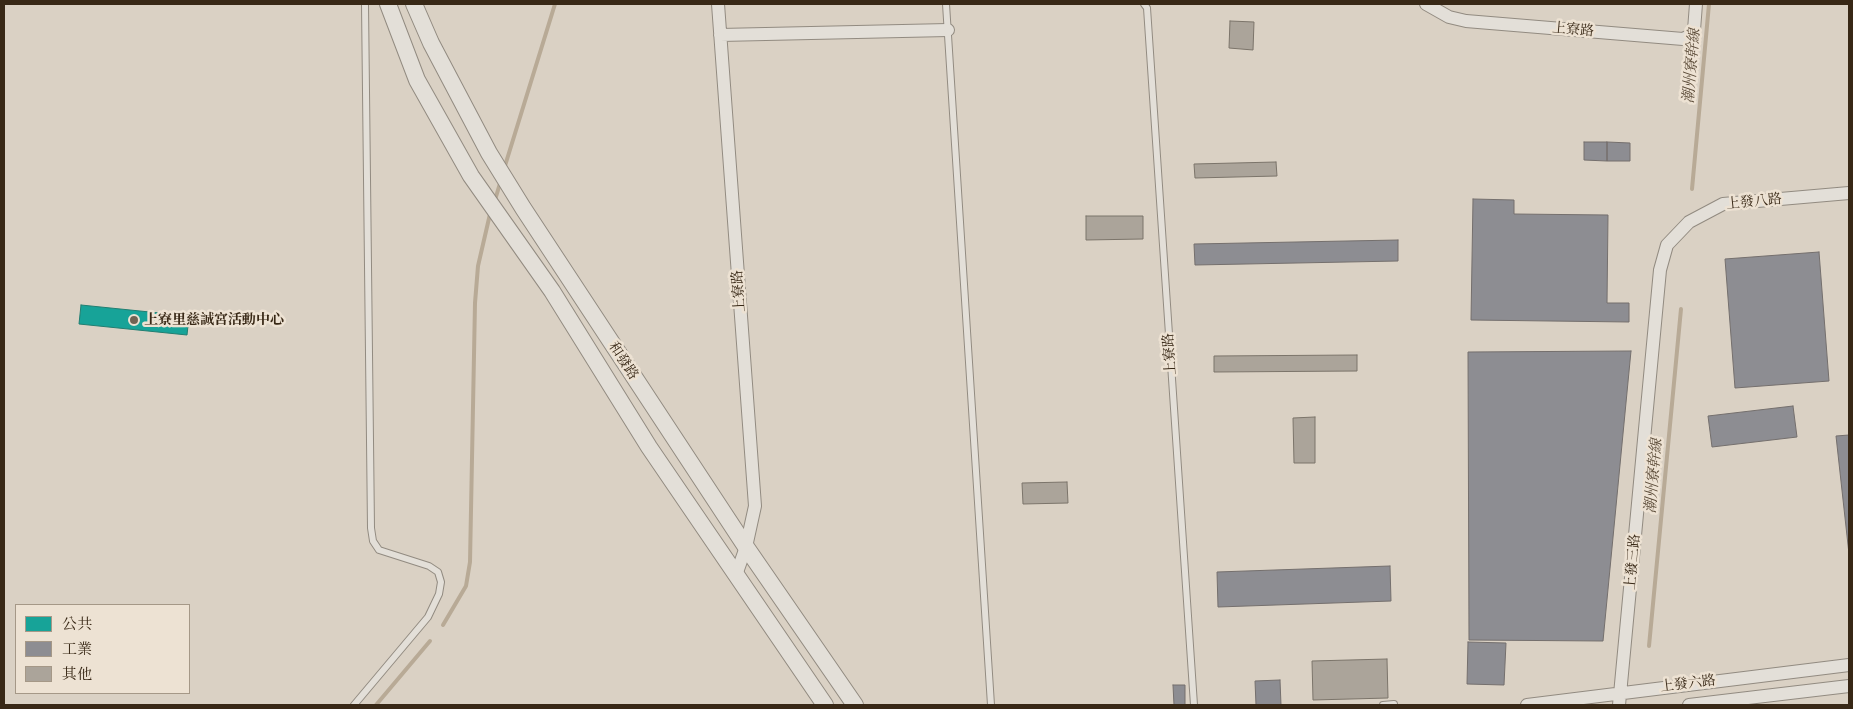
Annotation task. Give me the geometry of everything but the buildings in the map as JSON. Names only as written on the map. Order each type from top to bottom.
[{"type":"street","name":"和發路","points":[[388,4],[417,80],[471,176],[552,291],[649,448],[825,705]]},
{"type":"street","name":"和發路","points":[[414,4],[431,43],[489,153],[523,208],[746,547],[855,705]]},
{"type":"street","name":"上寮路","points":[[718,4],[754,506],[746,547],[736,575]]},
{"type":"street","name":"上寮路","points":[[1426,4],[1449,17],[1466,21],[1683,39],[1694,30],[1696,4]]},
{"type":"street","points":[[720,35],[948,30]]},
{"type":"street","name":"上發八路","points":[[1660,270],[1667,245],[1689,222],[1723,204],[1849,193]]},
{"type":"street","name":"上發三路","points":[[1620,699],[1660,270]]},
{"type":"street","name":"上發六路","points":[[1527,705],[1620,699],[1849,664]]},
{"type":"street","name":"上發六路","points":[[1689,705],[1849,686]]},
{"type":"lane","points":[[354,705],[428,617],[439,594],[441,582],[438,572],[429,566],[379,550],[373,541],[371,528],[365,4]]},
{"type":"lane","points":[[946,4],[991,705]]},
{"type":"lane","name":"上寮路","points":[[1144,4],[1148,18],[1194,705]]},
{"type":"lane","points":[[1383,705],[1394,704]]},
{"type":"waterway","points":[[504,169],[555,4]]},
{"type":"waterway","name":"潮州寮幹線","points":[[1692,189],[1709,4]]},
{"type":"waterway","points":[[495,200],[501,180]]},
{"type":"waterway","points":[[443,625],[466,586],[470,562],[475,303],[478,266],[490,214]]},
{"type":"waterway","name":"潮州寮幹線","points":[[1649,646],[1681,309]]},
{"type":"waterway","points":[[376,705],[430,641]]},
{"type":"place","name":"上寮里慈誠宮活動中心","points":[[134,320]]}]
